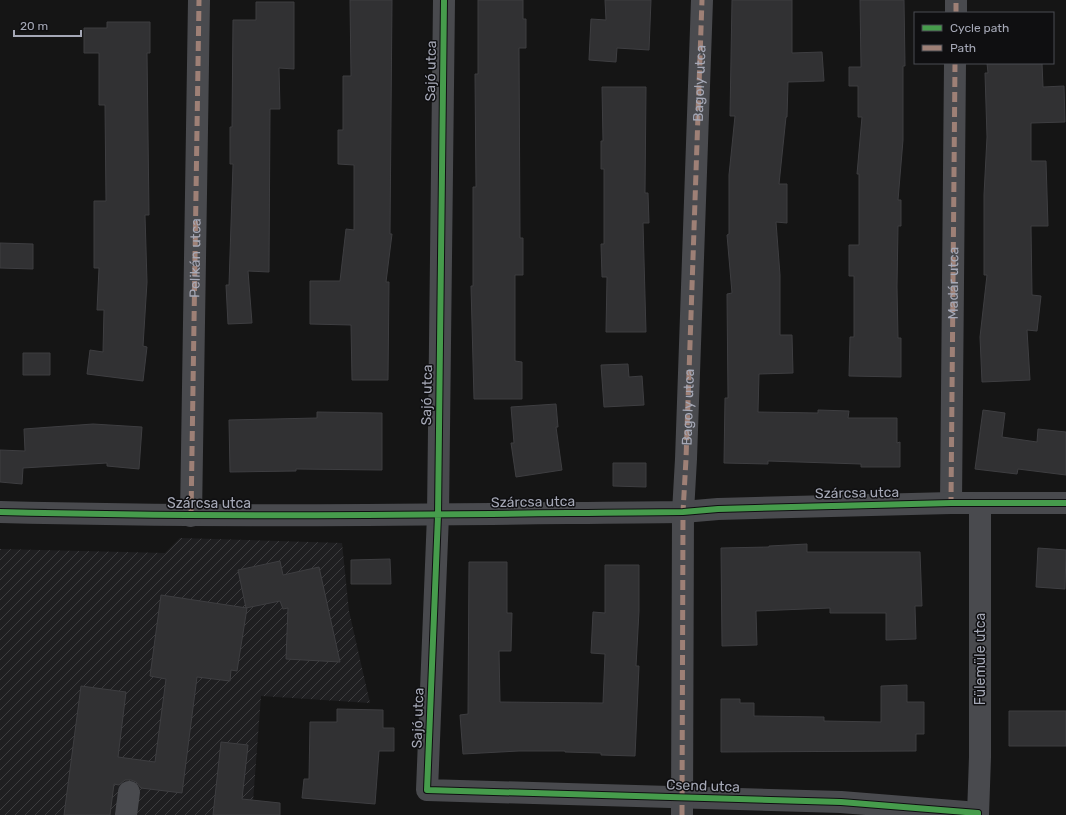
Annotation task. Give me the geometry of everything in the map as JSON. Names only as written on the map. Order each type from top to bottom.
[{"type":"street","name":"Pelikán utca","points":[[191,516],[200,0]]},
{"type":"street","name":"Sajó utca","points":[[427,790],[438,514],[444,0]]},
{"type":"street","name":"Bagoly utca","points":[[681,806],[683,512],[687,451],[702,0]]},
{"type":"street","points":[[956,0],[956,12]]},
{"type":"street","name":"Madár utca","points":[[952,503],[955,64]]},
{"type":"street","name":"Szárcsa utca","points":[[0,512],[191,516],[683,512],[718,509],[952,503],[1066,503]]},
{"type":"street","name":"Fülemüle utca","points":[[978,814],[980,757],[980,503]]},
{"type":"street","name":"Csend utca","points":[[427,790],[681,806],[841,802],[978,814]]},
{"type":"street","points":[[126,815],[129,792]]},
{"type":"shaded area","points":[[180,538],[342,543],[349,611],[370,703],[261,696],[252,815],[0,815],[0,549],[165,553]]},
{"type":"building","points":[[350,0],[392,0],[390,234],[392,234],[386,282],[389,282],[388,380],[352,380],[351,325],[310,324],[310,281],[340,281],[346,229],[354,230],[354,165],[338,164],[338,130],[343,130],[343,76],[351,76]]},
{"type":"building","points":[[478,0],[523,0],[523,19],[526,19],[526,48],[519,48],[520,238],[523,238],[523,275],[515,275],[515,361],[522,362],[522,399],[474,399],[471,286],[473,286],[473,187],[476,187],[475,74],[478,74]]},
{"type":"building","points":[[605,0],[651,0],[649,50],[617,48],[616,62],[589,60],[591,19],[606,20]]},
{"type":"building","points":[[732,0],[792,0],[792,53],[822,52],[824,81],[788,82],[787,117],[779,184],[787,184],[787,223],[776,222],[780,275],[780,335],[792,335],[793,373],[759,374],[758,412],[818,413],[818,410],[849,411],[848,418],[897,418],[897,443],[900,442],[900,467],[861,467],[861,464],[768,461],[768,464],[724,463],[725,398],[728,398],[727,294],[732,293],[727,235],[729,234],[729,175],[735,116],[730,116]]},
{"type":"building","points":[[860,0],[904,0],[905,66],[903,66],[903,140],[898,200],[901,200],[901,226],[898,226],[897,287],[898,338],[901,338],[901,377],[849,376],[850,337],[854,337],[854,276],[849,276],[849,245],[859,245],[859,174],[857,174],[862,117],[858,117],[858,86],[849,86],[849,67],[861,67]]},
{"type":"building","points":[[256,2],[294,2],[294,69],[279,68],[280,109],[270,109],[269,272],[248,271],[252,323],[228,324],[226,285],[229,285],[233,164],[230,164],[230,127],[232,127],[233,20],[256,20]]},
{"type":"building","points":[[107,22],[150,22],[150,53],[147,53],[149,215],[145,215],[147,282],[143,346],[147,347],[143,381],[87,374],[90,350],[103,352],[104,310],[97,310],[99,268],[94,268],[94,201],[106,201],[105,105],[99,105],[99,53],[84,53],[84,28],[107,28]]},
{"type":"building","points":[[987,64],[1042,64],[1043,87],[1064,86],[1065,122],[1031,123],[1031,161],[1046,161],[1048,226],[1031,226],[1032,295],[1041,296],[1037,331],[1027,330],[1030,380],[982,382],[980,337],[987,275],[984,275],[984,195],[987,137],[985,73],[988,73]]},
{"type":"building","points":[[602,87],[646,87],[645,193],[648,193],[649,223],[643,223],[646,332],[606,332],[607,277],[602,277],[601,244],[604,244],[604,169],[601,169],[601,141],[603,141]]},
{"type":"building","points":[[0,243],[33,244],[33,269],[0,268]]},
{"type":"building","points":[[23,353],[50,353],[50,375],[23,375]]},
{"type":"building","points":[[628,364],[629,377],[642,376],[644,405],[604,407],[601,365]]},
{"type":"building","points":[[556,404],[558,427],[556,427],[562,470],[516,477],[511,443],[514,443],[511,407]]},
{"type":"building","points":[[983,410],[1005,413],[1002,437],[1037,442],[1038,429],[1066,432],[1066,475],[1018,469],[1017,474],[975,469]]},
{"type":"building","points":[[317,412],[382,413],[382,470],[296,469],[296,471],[230,472],[229,420],[317,418]]},
{"type":"building","points":[[93,424],[142,427],[139,469],[107,466],[107,463],[23,468],[22,484],[0,482],[0,450],[25,451],[24,429]]},
{"type":"building","points":[[613,463],[646,463],[646,487],[613,486]]},
{"type":"building","points":[[807,544],[807,552],[920,552],[922,606],[915,606],[916,639],[886,640],[886,613],[830,613],[830,608],[756,611],[757,645],[722,646],[721,548],[769,547]]},
{"type":"building","points":[[1038,548],[1066,550],[1065,589],[1036,587]]},
{"type":"building","points":[[390,559],[391,584],[351,584],[351,560]]},
{"type":"building","points":[[280,561],[283,575],[319,567],[340,662],[286,659],[288,608],[283,609],[280,601],[246,608],[238,570]]},
{"type":"building","points":[[469,562],[507,562],[507,613],[512,613],[511,651],[499,651],[500,702],[603,703],[605,654],[591,653],[593,612],[605,613],[605,565],[639,565],[639,611],[636,666],[639,666],[635,756],[601,755],[601,753],[565,751],[519,751],[463,754],[460,715],[468,714]]},
{"type":"building","points":[[161,595],[247,608],[237,671],[231,670],[230,681],[197,677],[182,793],[141,788],[136,782],[125,780],[119,785],[114,784],[110,815],[64,815],[81,686],[126,692],[118,757],[155,762],[166,679],[150,676]]},
{"type":"building","points":[[907,685],[907,702],[924,702],[924,734],[916,734],[916,751],[721,752],[721,699],[740,699],[740,703],[754,703],[754,716],[824,717],[824,721],[881,722],[881,686]]},
{"type":"building","points":[[337,709],[383,710],[383,728],[394,728],[394,751],[379,751],[375,804],[302,798],[304,779],[309,779],[310,722],[337,722]]},
{"type":"building","points":[[1009,711],[1066,711],[1066,746],[1009,746]]},
{"type":"building","points":[[221,742],[248,745],[242,799],[280,803],[280,815],[213,815]]},
{"type":"marked path","points":[[191,516],[199,0]]},
{"type":"marked path","points":[[682,815],[683,512],[702,0]]},
{"type":"marked path","points":[[956,0],[956,12]]},
{"type":"marked path","points":[[947,503],[951,503],[955,64]]},
{"type":"cycle path","points":[[444,0],[438,515],[427,790],[841,802],[978,813],[978,815]]},
{"type":"cycle path","points":[[0,512],[171,515],[683,512],[718,509],[951,503],[1066,503]]}]
